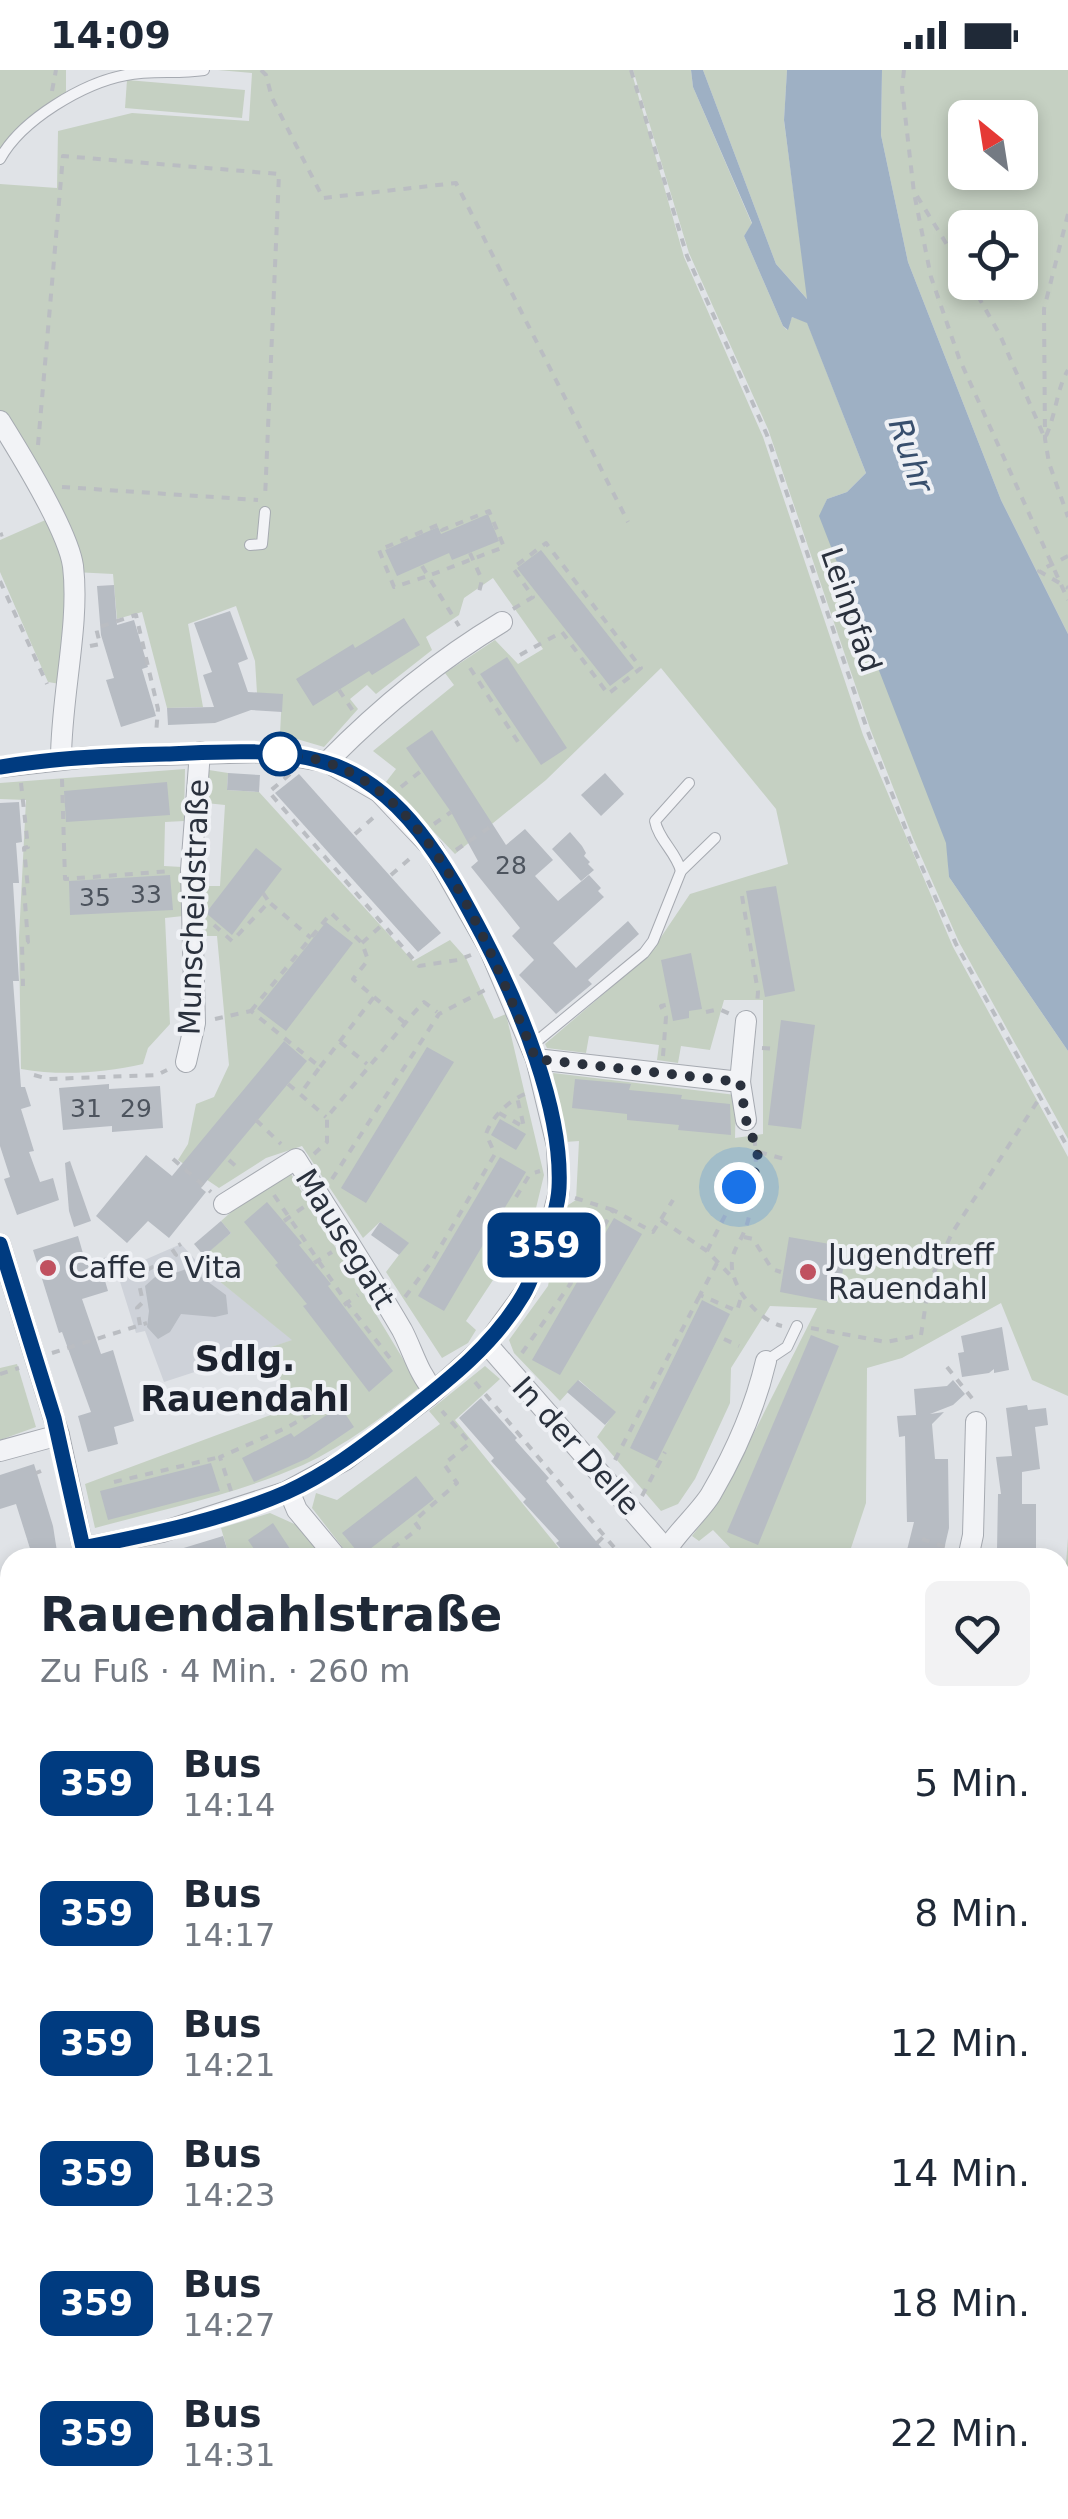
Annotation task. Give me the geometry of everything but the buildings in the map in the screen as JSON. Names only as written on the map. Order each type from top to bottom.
[{"type":"street","points":[[0,421],[64,538],[72,563],[74,600],[64,692],[62,759]]},
{"type":"street","points":[[318,760],[420,678],[502,622]]},
{"type":"street","name":"Munscheidstraße","points":[[186,1062],[195,1024],[191,870],[200,752]]},
{"type":"street","name":"Munscheidstraße","points":[[10,765],[155,754],[269,752],[318,760],[353,775],[388,800],[434,852],[489,948],[534,1053],[559,1164],[559,1192],[548,1238],[525,1292],[487,1344],[429,1396],[345,1460],[288,1491],[238,1510],[103,1548]]},
{"type":"street","points":[[746,1021],[740,1082],[746,1120]]},
{"type":"street","points":[[534,1053],[740,1082]]},
{"type":"street","name":"Mausegatt","points":[[224,1204],[296,1159],[390,1310],[429,1396]]},
{"type":"street","points":[[0,1244],[59,1435],[83,1548]]},
{"type":"street","name":"In der Delle","points":[[487,1344],[603,1473],[661,1548]]},
{"type":"street","name":"In der Delle","points":[[668,1548],[711,1495],[756,1401],[766,1362]]},
{"type":"street","points":[[970,1548],[979,1416]]},
{"type":"street","points":[[0,1451],[59,1435]]},
{"type":"street","points":[[288,1491],[297,1510],[328,1548]]},
{"type":"lane","points":[[0,159],[21,130],[95,83],[129,74],[204,70]]},
{"type":"lane","points":[[250,545],[262,544],[264,512]]},
{"type":"lane","points":[[681,870],[656,828],[655,818],[689,783]]},
{"type":"lane","points":[[534,1053],[649,947],[681,870],[715,838]]},
{"type":"lane","points":[[766,1362],[788,1346],[797,1326]]},
{"type":"path","points":[[260,70],[266,75],[272,98],[324,198],[456,184],[628,522]]},
{"type":"path","name":"Leinpfad","points":[[631,70],[687,256],[766,435],[868,732],[910,840],[956,944],[1068,1148]]},
{"type":"path","points":[[904,70],[902,88],[914,193],[931,276],[954,345],[1068,600]]},
{"type":"path","points":[[29,471],[36,465],[63,156],[280,174],[265,500],[50,486]]},
{"type":"path","points":[[914,193],[948,247]]},
{"type":"path","points":[[1068,214],[1044,309],[1045,439],[1068,517]]},
{"type":"path","points":[[980,300],[1000,335],[1045,439]]},
{"type":"path","points":[[1045,439],[1068,370]]},
{"type":"path","points":[[489,511],[504,547],[428,576],[394,587],[379,550],[440,524],[442,530],[489,511]]},
{"type":"path","points":[[502,622],[510,610],[532,597],[512,568],[546,544],[641,668],[608,694],[562,632],[518,656]]},
{"type":"path","points":[[470,553],[482,580],[478,596]]},
{"type":"path","points":[[1068,556],[1039,571],[1068,588]]},
{"type":"path","points":[[422,566],[522,748]]},
{"type":"path","points":[[0,582],[44,683],[64,692]]},
{"type":"path","points":[[68,650],[100,644],[96,628],[136,616],[158,709],[155,754]]},
{"type":"path","points":[[339,690],[362,726]]},
{"type":"path","points":[[62,759],[65,879],[191,870]]},
{"type":"path","points":[[318,760],[269,792],[419,966],[458,960],[489,948]]},
{"type":"path","points":[[10,765],[28,848],[24,848],[28,942],[22,944],[23,986]]},
{"type":"path","points":[[355,834],[421,772]]},
{"type":"path","points":[[391,874],[490,828]]},
{"type":"path","points":[[263,893],[310,938]]},
{"type":"path","points":[[742,896],[758,973],[755,1014],[746,1021]]},
{"type":"path","points":[[192,905],[232,942],[269,902]]},
{"type":"path","points":[[195,1024],[251,1011],[331,914],[362,944],[368,960],[353,979],[405,1023]]},
{"type":"path","points":[[362,944],[382,924]]},
{"type":"path","points":[[319,1196],[438,1014],[504,980]]},
{"type":"path","points":[[300,1094],[374,997]]},
{"type":"path","points":[[256,1120],[296,1159],[316,1153],[327,1142],[327,1117],[368,1065],[424,1002],[438,1014]]},
{"type":"path","points":[[662,1071],[666,1017],[661,1006],[670,1004]]},
{"type":"path","points":[[251,1011],[320,1067]]},
{"type":"path","points":[[340,1042],[368,1065]]},
{"type":"path","points":[[34,1075],[49,1079],[156,1074],[186,1062]]},
{"type":"path","points":[[288,1084],[327,1117]]},
{"type":"path","points":[[390,1310],[427,1273],[483,1181],[495,1154],[486,1134],[499,1114],[517,1097],[542,1086]]},
{"type":"path","points":[[499,1114],[524,1128],[517,1097]]},
{"type":"path","points":[[661,1220],[707,1251],[733,1278],[758,1315],[768,1322],[886,1342],[922,1335],[928,1283],[952,1233],[1039,1099]]},
{"type":"path","points":[[320,1112],[327,1126]]},
{"type":"path","points":[[733,1278],[732,1261],[742,1236],[758,1152],[746,1120]]},
{"type":"path","points":[[758,1152],[788,1160]]},
{"type":"path","points":[[173,1158],[224,1204]]},
{"type":"path","points":[[516,1197],[530,1174],[559,1164]]},
{"type":"path","points":[[263,1179],[345,1304],[470,1443],[444,1464],[456,1483],[444,1498],[414,1521],[419,1528],[393,1548]]},
{"type":"path","points":[[707,1251],[739,1187],[752,1189]]},
{"type":"path","points":[[580,1200],[613,1210],[653,1232],[673,1200]]},
{"type":"path","points":[[602,1240],[598,1236],[613,1210]]},
{"type":"path","points":[[284,1221],[290,1217]]},
{"type":"path","points":[[742,1236],[754,1238],[772,1269],[782,1272]]},
{"type":"path","points":[[140,1325],[137,1308],[143,1302],[137,1275],[168,1261],[176,1255],[172,1249],[181,1244]]},
{"type":"path","points":[[603,1473],[638,1420],[716,1263]]},
{"type":"path","points":[[510,1371],[573,1284]]},
{"type":"path","points":[[700,1296],[738,1311],[742,1290]]},
{"type":"path","points":[[36,1358],[147,1322]]},
{"type":"path","points":[[539,1329],[546,1335]]},
{"type":"path","points":[[724,1339],[739,1346]]},
{"type":"path","points":[[376,1352],[382,1348]]},
{"type":"path","points":[[947,1367],[979,1416]]},
{"type":"path","points":[[462,1368],[615,1548]]},
{"type":"path","points":[[114,1482],[220,1457],[288,1428],[338,1398]]},
{"type":"path","points":[[530,1457],[536,1451]]},
{"type":"path","points":[[634,1510],[665,1452]]},
{"type":"path","points":[[220,1457],[238,1510]]},
{"type":"path","points":[[563,1499],[570,1492]]},
{"type":"path","points":[[597,1543],[606,1536]]},
{"type":"path","points":[[922,1538],[948,1548]]},
{"type":"shaded area","points":[[181,1244],[203,1268],[293,1340],[164,1382],[145,1331],[136,1333],[117,1272]]},
{"type":"green space","points":[[0,70],[66,70],[66,95],[0,154]]},
{"type":"green space","points":[[218,70],[631,70],[684,257],[763,437],[863,735],[953,947],[1068,1157],[1068,1396],[1032,1380],[1001,1303],[902,1358],[867,1368],[866,1503],[851,1548],[730,1548],[713,1530],[699,1541],[692,1536],[722,1496],[817,1308],[770,1306],[731,1368],[730,1403],[695,1479],[678,1504],[661,1511],[597,1437],[615,1412],[579,1380],[560,1401],[514,1353],[509,1340],[548,1286],[562,1209],[576,1200],[579,1141],[565,1142],[553,1073],[736,1095],[735,1138],[763,1134],[763,1000],[724,1000],[710,1050],[681,1046],[678,1063],[657,1060],[659,1045],[589,1036],[586,1053],[547,1048],[545,1044],[649,955],[690,894],[788,864],[776,809],[661,668],[546,780],[455,854],[386,782],[396,769],[373,751],[454,685],[445,673],[495,640],[518,664],[543,649],[493,578],[464,598],[459,615],[426,637],[432,650],[376,694],[367,685],[350,699],[358,709],[324,747],[280,734],[282,695],[257,693],[255,661],[236,606],[188,624],[203,707],[167,708],[142,612],[117,619],[113,574],[74,572],[0,421],[0,184],[57,188],[58,131],[132,113],[249,121],[252,73]]},
{"type":"green space","points":[[633,70],[691,70],[693,87],[752,224],[744,236],[783,326],[787,330],[792,317],[807,322],[866,473],[847,492],[827,499],[820,516],[947,843],[949,877],[1068,1051],[1068,1139],[959,942],[913,838],[871,731],[768,429],[689,253]]},
{"type":"green space","points":[[703,70],[787,70],[784,121],[808,300],[776,264]]},
{"type":"green space","points":[[882,70],[1068,70],[1068,634],[1001,500],[908,262],[881,135]]},
{"type":"green space","points":[[127,80],[245,90],[242,118],[125,108]]},
{"type":"green space","points":[[50,518],[65,580],[60,684],[48,682],[0,572],[0,540]]},
{"type":"green space","points":[[185,769],[184,821],[165,822],[164,866],[182,867],[183,916],[165,918],[170,1024],[148,1048],[143,1064],[82,1072],[21,1069],[19,937],[26,800],[0,799],[0,783]]},
{"type":"green space","points":[[209,770],[228,773],[227,790],[259,792],[413,961],[450,940],[466,958],[494,1019],[506,1014],[544,1175],[530,1233],[516,1228],[495,1277],[466,1321],[476,1330],[468,1343],[442,1358],[386,1272],[408,1243],[380,1222],[363,1238],[302,1146],[266,1158],[219,1188],[178,1160],[188,1144],[196,1104],[214,1097],[229,1065],[217,936],[202,936],[201,886],[220,886],[225,805],[206,803]]},
{"type":"green space","points":[[291,1174],[420,1387],[364,1430],[303,1465],[226,1493],[95,1528],[85,1484],[292,1407],[268,1348],[292,1340],[203,1268],[204,1255],[231,1233],[221,1221]]},
{"type":"green space","points":[[17,1364],[36,1427],[0,1440],[0,1368]]},
{"type":"green space","points":[[485,1366],[500,1379],[455,1420],[559,1548],[343,1548],[312,1508],[316,1493],[337,1500],[440,1424],[429,1411]]},
{"type":"green space","points":[[270,1513],[301,1527],[317,1548],[227,1548],[221,1528]]},
{"type":"water","name":"Ruhr","points":[[691,70],[703,70],[776,264],[807,299],[784,120],[787,70],[882,70],[881,135],[908,262],[1001,500],[1068,634],[1068,1051],[949,877],[946,843],[819,516],[827,499],[847,492],[866,473],[807,323],[792,317],[788,330],[783,326],[744,236],[752,223],[693,87]]},
{"type":"bus line","name":"359","points":[[0,767],[88,757],[269,752],[326,762],[379,792],[428,843],[448,872],[504,980],[536,1059],[558,1146],[559,1192],[548,1238],[525,1292],[487,1344],[422,1401],[345,1460],[316,1478],[238,1510],[162,1532],[83,1548],[54,1418],[0,1244]]},
{"type":"place","name":"Caffe e Vita","points":[[48,1268]]},
{"type":"place","name":"Jugendtreff Rauendahl","points":[[808,1272]]},
{"type":"district","name":"Sdlg. Rauendahl","points":[[245,1379]]},
{"type":"route","points":[[280,754],[326,762],[353,775],[386,798],[428,843],[489,948],[536,1059],[740,1082],[746,1120],[758,1152],[752,1189],[739,1187]]}]
